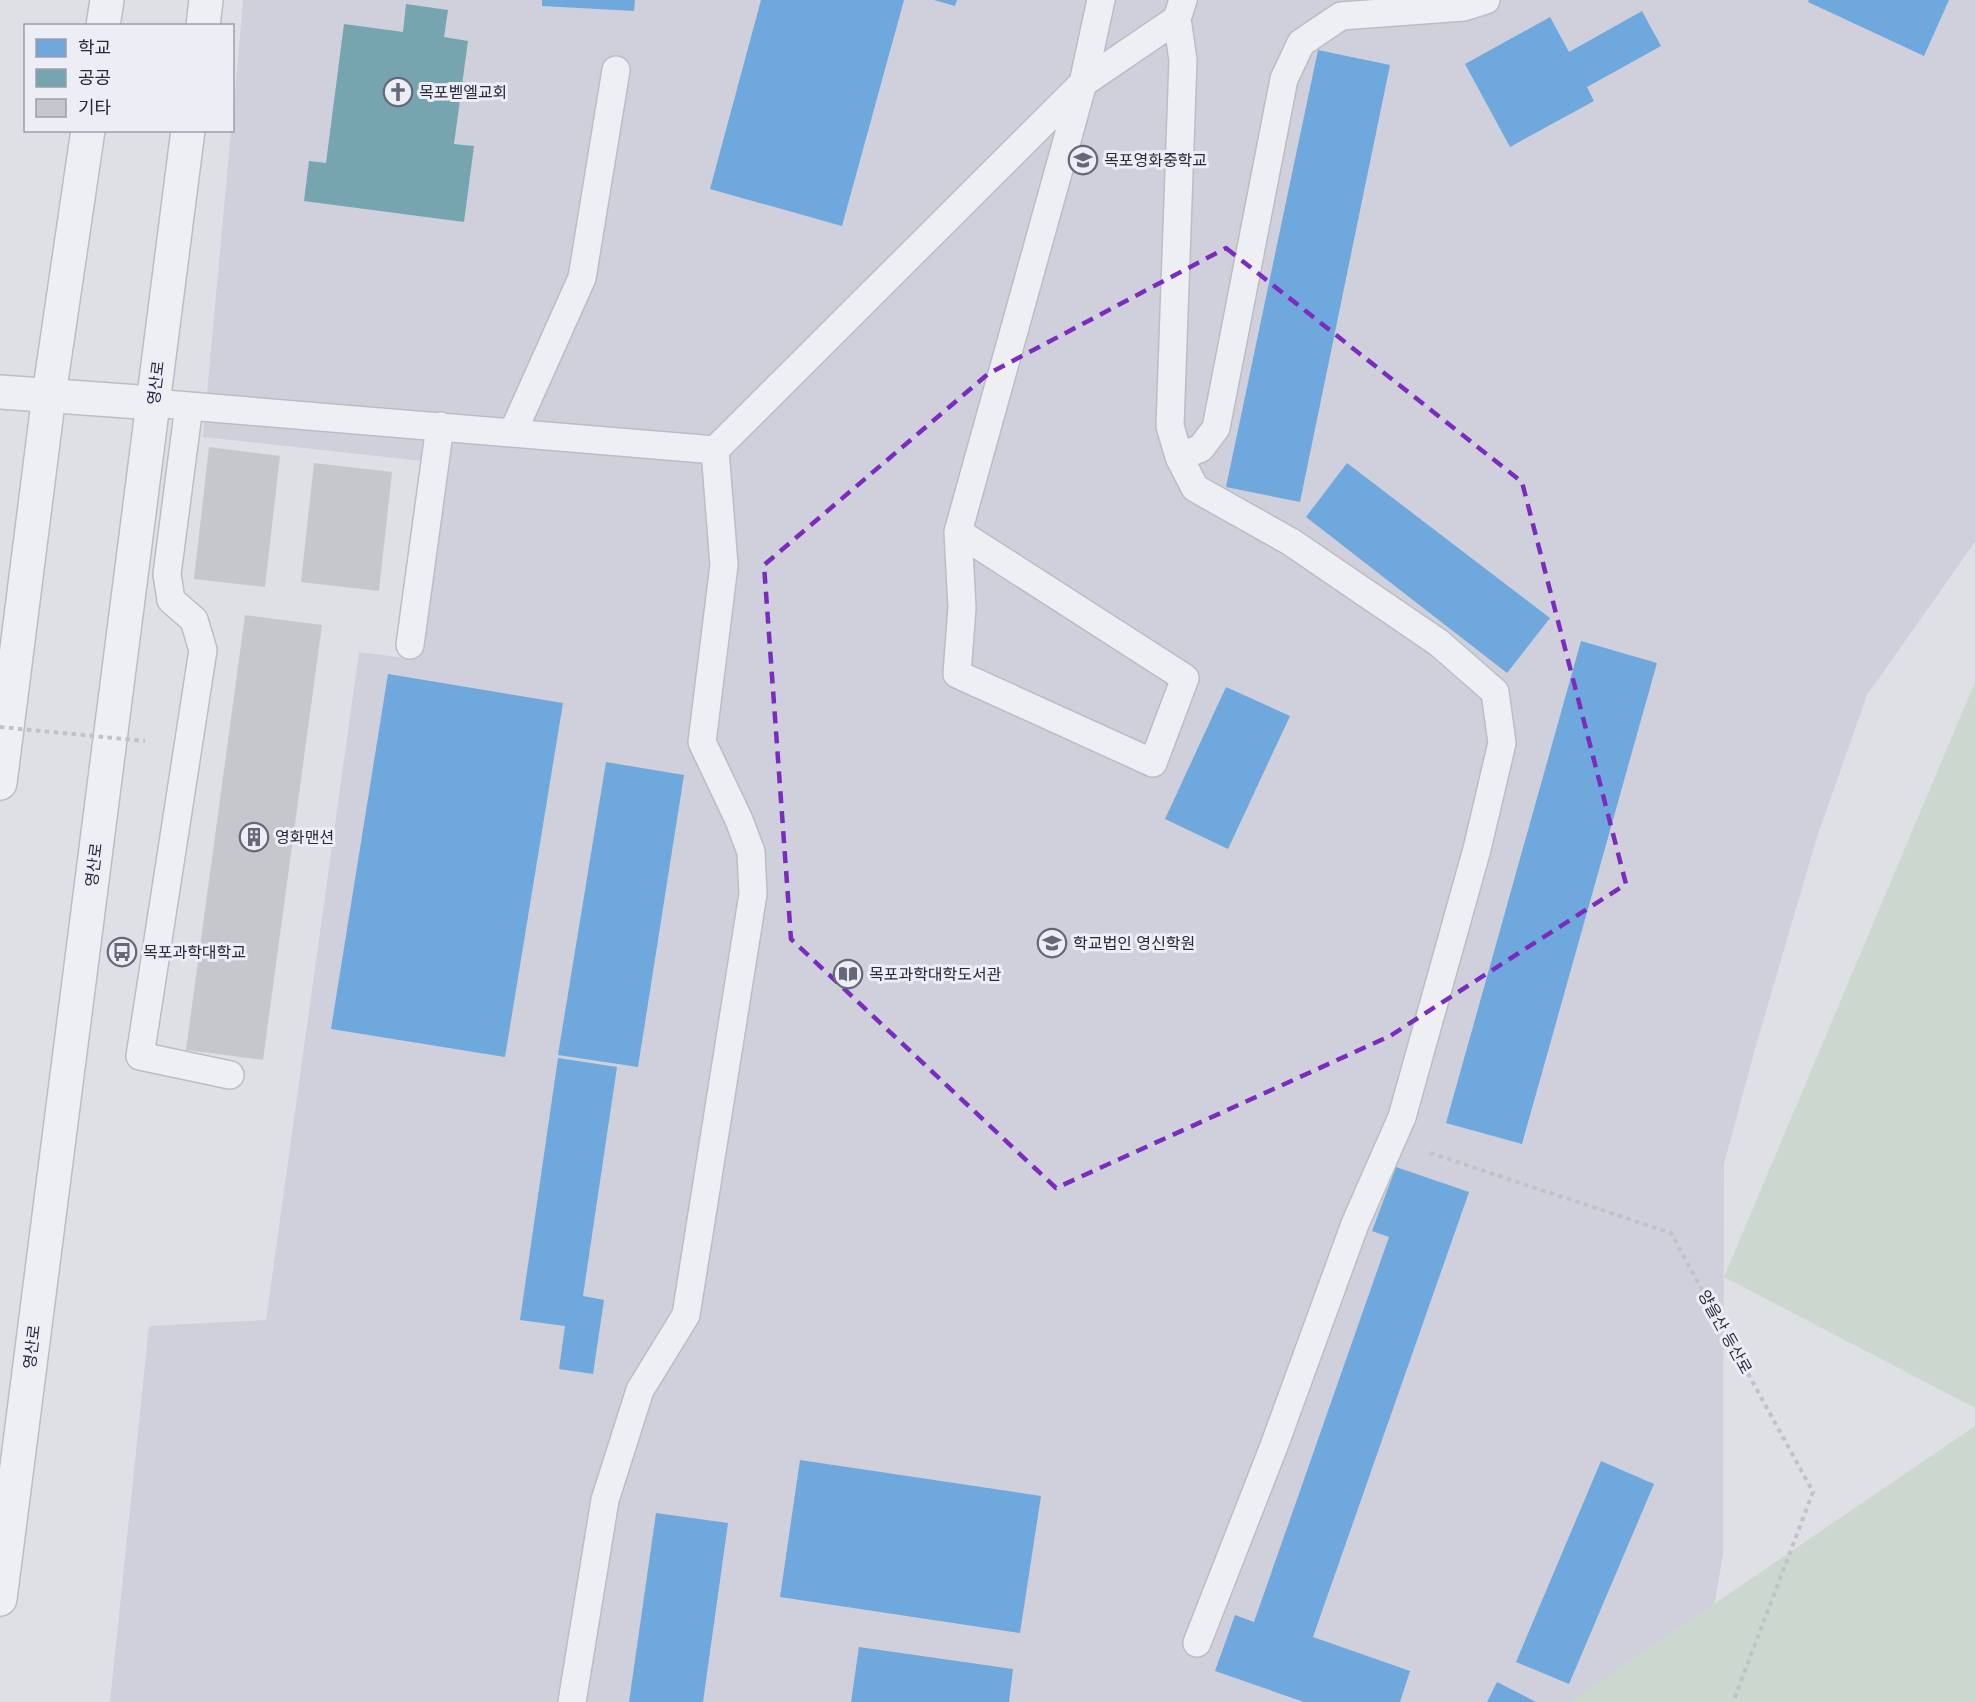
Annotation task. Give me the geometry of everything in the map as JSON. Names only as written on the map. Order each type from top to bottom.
[{"type":"street","points":[[103,24],[107,0]]},
{"type":"street","points":[[203,24],[206,0]]},
{"type":"street","points":[[0,783],[49,395],[88,132]]},
{"type":"street","name":"영산로","points":[[0,1599],[188,132]]},
{"type":"street","points":[[0,392],[153,403]]},
{"type":"lane","points":[[958,532],[1185,678],[1153,764],[957,674],[962,608],[958,532],[1083,83],[1101,0]]},
{"type":"lane","points":[[1179,456],[1201,448],[1216,428],[1284,79],[1301,43],[1341,16],[1464,7],[1486,0]]},
{"type":"lane","points":[[572,1702],[605,1500],[640,1390],[686,1315],[753,894],[750,852],[739,820],[702,742],[724,565],[715,450],[1083,83],[1180,9]]},
{"type":"lane","points":[[1180,9],[1183,60],[1170,426],[1179,456],[1195,488],[1291,542],[1439,643],[1495,692],[1502,743],[1470,871],[1402,1117],[1354,1224],[1274,1446],[1197,1643]]},
{"type":"lane","points":[[513,432],[582,278],[616,70]]},
{"type":"lane","points":[[153,403],[715,450]]},
{"type":"lane","points":[[189,406],[167,574],[171,600],[194,620],[203,650],[140,1056],[230,1075]]},
{"type":"lane","points":[[410,645],[440,426]]},
{"type":"path","points":[[0,727],[145,741]]},
{"type":"path","name":"양을산 등산로","points":[[1392,1140],[1671,1233],[1813,1491],[1733,1702]]},
{"type":"highlighted area","points":[[1226,248],[1522,482],[1626,884],[1390,1036],[1056,1188],[791,939],[764,565],[988,374]]},
{"type":"shaded area","name":"학교법인 영신학원","points":[[243,0],[1975,0],[1975,542],[1867,695],[1817,837],[1724,1164],[1723,1554],[1699,1696],[1695,1702],[110,1702],[149,1326],[266,1320],[359,652],[413,659],[450,464],[203,437],[231,132],[234,132]]},
{"type":"shaded area","points":[[1975,682],[1975,1408],[1724,1277]]},
{"type":"shaded area","points":[[1975,1426],[1975,1702],[1570,1702]]},
{"type":"building: 학교","points":[[542,0],[635,0],[634,11],[542,6]]},
{"type":"building: 학교","points":[[761,0],[904,0],[842,226],[710,189]]},
{"type":"building: 학교","points":[[934,0],[957,0],[955,6]]},
{"type":"building: 학교","points":[[1809,0],[1949,0],[1924,56],[1808,2]]},
{"type":"building: 학교","points":[[1642,11],[1661,46],[1587,87],[1594,101],[1510,147],[1465,64],[1550,17],[1569,52]]},
{"type":"building: 학교","points":[[1318,50],[1390,65],[1300,502],[1226,487]]},
{"type":"building: 학교","points":[[1347,463],[1550,618],[1507,673],[1306,517]]},
{"type":"building: 학교","points":[[1581,641],[1657,663],[1522,1144],[1446,1123]]},
{"type":"building: 학교","points":[[388,674],[563,703],[505,1057],[331,1029]]},
{"type":"building: 학교","points":[[1226,687],[1290,716],[1228,849],[1165,819]]},
{"type":"building: 학교","points":[[606,762],[684,775],[638,1067],[558,1055]]},
{"type":"building: 학교","points":[[558,1058],[617,1067],[583,1296],[604,1300],[593,1374],[559,1369],[565,1326],[520,1320]]},
{"type":"building: 학교","points":[[1396,1167],[1469,1192],[1313,1637],[1410,1671],[1400,1702],[1304,1702],[1215,1671],[1235,1615],[1254,1622],[1389,1237],[1372,1231]]},
{"type":"building: 학교","points":[[800,1460],[1041,1496],[1020,1633],[780,1597]]},
{"type":"building: 학교","points":[[1601,1461],[1654,1484],[1569,1684],[1516,1662]]},
{"type":"building: 학교","points":[[656,1513],[728,1523],[703,1702],[629,1702]]},
{"type":"building: 학교","points":[[859,1647],[1013,1669],[1009,1702],[851,1702]]},
{"type":"building: 학교","points":[[1497,1682],[1536,1702],[1487,1702]]},
{"type":"building: 공공","name":"목포벧엘교회","points":[[406,4],[448,10],[444,37],[468,41],[454,144],[474,146],[464,222],[304,201],[309,161],[326,163],[344,24],[403,32]]},
{"type":"building: 기타","points":[[209,447],[280,456],[265,587],[194,579]]},
{"type":"building: 기타","points":[[314,463],[392,472],[379,591],[301,582]]},
{"type":"building: 기타","name":"영화맨션","points":[[245,615],[322,625],[263,1060],[186,1050]]},
{"type":"place","name":"목포벧엘교회","points":[[398,92]]},
{"type":"place","name":"목포영화중학교","points":[[1083,160]]},
{"type":"place","name":"영화맨션","points":[[254,837]]},
{"type":"place","name":"학교법인 영신학원","points":[[1052,943]]},
{"type":"place","name":"목포과학대학교","points":[[122,952]]},
{"type":"place","name":"목포과학대학도서관","points":[[848,974]]}]
